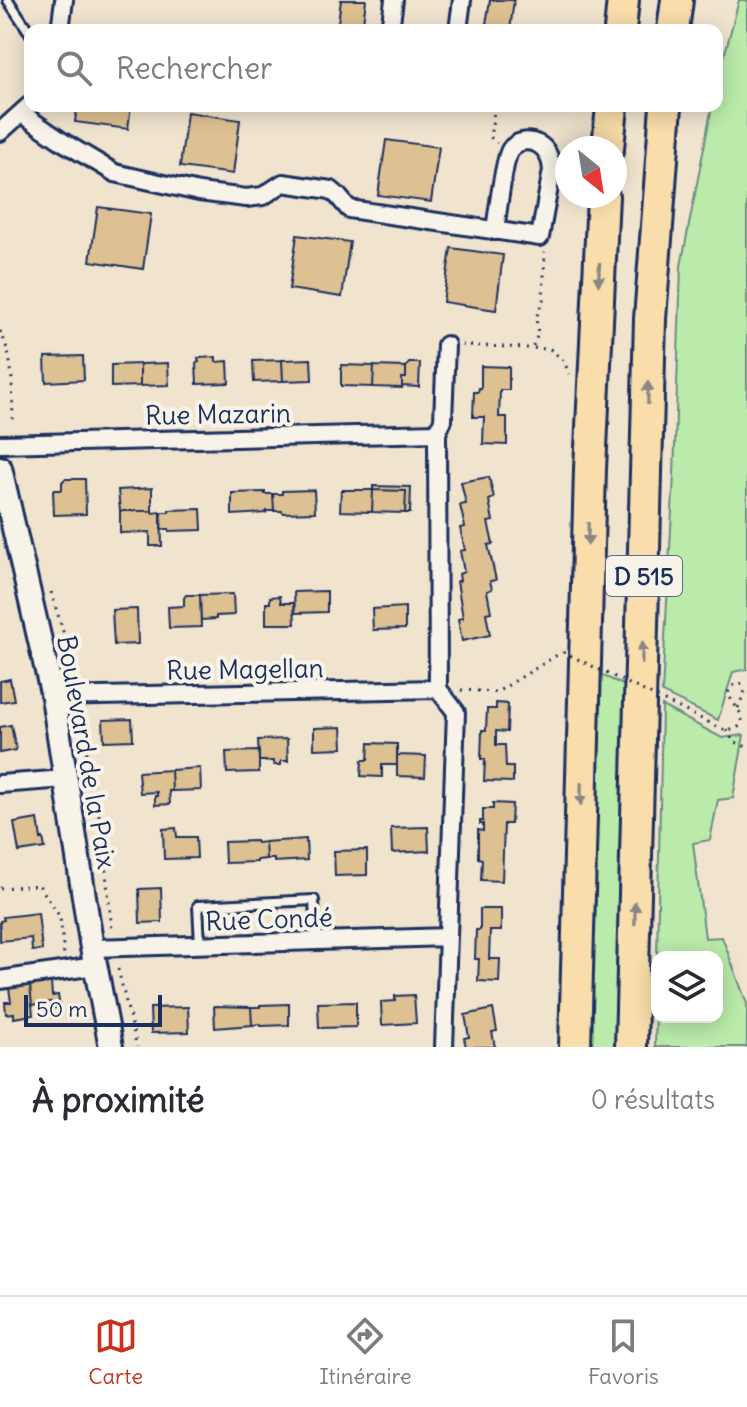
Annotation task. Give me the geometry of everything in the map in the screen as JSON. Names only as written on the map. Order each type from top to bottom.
[{"type":"highway","points":[[621,24],[623,0]]},
{"type":"highway","points":[[674,24],[677,0]]},
{"type":"highway","points":[[609,136],[611,112]]},
{"type":"highway","name":"D 515","points":[[631,1047],[650,334],[666,112]]},
{"type":"highway","name":"D 515","points":[[575,1047],[590,469],[602,208]]},
{"type":"street","points":[[61,24],[64,0]]},
{"type":"street","points":[[391,24],[394,0]]},
{"type":"street","points":[[459,24],[462,0]]},
{"type":"street","points":[[0,132],[24,111]]},
{"type":"street","points":[[29,112],[63,142],[115,173],[199,192],[246,198],[263,196],[283,183],[331,190],[349,209],[495,231],[540,237],[552,170],[551,160],[540,144],[520,142],[508,152],[495,231]]},
{"type":"street","points":[[444,1047],[456,712],[438,689],[437,433],[443,420],[446,345]]},
{"type":"street","name":"Rue Mazarin","points":[[0,444],[437,433]]},
{"type":"street","name":"Boulevard de la Paix","points":[[0,468],[53,697],[111,1047]]},
{"type":"street","name":"Rue Magellan","points":[[53,697],[438,689]]},
{"type":"street","points":[[0,784],[65,779]]},
{"type":"street","name":"Rue Condé","points":[[0,980],[66,970],[94,957],[200,945],[448,937]]},
{"type":"lane","points":[[8,0],[24,24]]},
{"type":"lane","points":[[200,945],[198,906],[314,900],[316,941]]},
{"type":"path","points":[[494,112],[490,137],[508,152]]},
{"type":"path","points":[[532,347],[538,334],[536,318],[543,300],[545,248],[540,237]]},
{"type":"path","points":[[446,345],[550,349]]},
{"type":"path","points":[[438,689],[497,692],[563,652],[727,730],[747,728]]},
{"type":"path","points":[[737,709],[747,684],[732,686],[728,693],[743,722],[737,729]]},
{"type":"path","points":[[727,730],[733,741],[747,747]]},
{"type":"path","points":[[0,888],[39,885],[60,917],[66,970]]},
{"type":"green space","points":[[739,0],[747,0],[747,669],[733,672],[718,720],[662,693],[681,266],[711,112],[723,112],[723,60]]},
{"type":"green space","points":[[597,673],[630,688],[618,1047],[588,1047]]},
{"type":"green space","points":[[662,706],[722,738],[744,735],[733,798],[718,800],[710,840],[693,843],[705,938],[722,937],[747,1004],[747,1047],[655,1047],[656,1023],[723,1023],[723,951],[657,951]]},
{"type":"building","points":[[341,0],[366,0],[363,24],[338,24]]},
{"type":"building","points":[[490,0],[514,0],[511,24],[486,24]]},
{"type":"building","points":[[76,112],[130,112],[128,129],[75,122]]},
{"type":"building","points":[[187,112],[240,120],[233,174],[180,167]]},
{"type":"building","points":[[386,140],[439,147],[431,202],[378,195]]},
{"type":"building","points":[[98,207],[151,214],[143,269],[90,261]]},
{"type":"building","points":[[297,235],[350,242],[342,297],[289,289]]},
{"type":"building","points":[[451,248],[503,255],[496,310],[443,302]]},
{"type":"building","points":[[83,356],[84,380],[46,382],[45,357]]},
{"type":"building","points":[[216,357],[216,362],[228,361],[229,383],[197,384],[198,358]]},
{"type":"building","points":[[311,359],[312,380],[283,381],[282,360]]},
{"type":"building","points":[[282,360],[283,381],[254,382],[253,361]]},
{"type":"building","points":[[168,363],[169,385],[140,386],[140,364]]},
{"type":"building","points":[[409,363],[420,363],[419,387],[402,386]]},
{"type":"building","points":[[140,364],[140,386],[111,387],[111,365]]},
{"type":"building","points":[[341,365],[374,366],[373,387],[341,386]]},
{"type":"building","points":[[374,366],[406,367],[402,388],[373,387]]},
{"type":"building","points":[[481,366],[509,367],[509,390],[500,390],[499,417],[507,417],[507,445],[483,444],[484,417],[473,417],[474,392],[481,389]]},
{"type":"building","points":[[489,477],[494,498],[489,500],[493,521],[488,522],[493,544],[488,545],[496,580],[490,581],[492,589],[487,591],[491,612],[486,613],[490,635],[462,641],[458,619],[463,618],[457,581],[460,581],[459,574],[464,572],[460,551],[465,550],[460,528],[465,527],[460,505],[466,504],[461,482]]},
{"type":"building","points":[[65,479],[85,479],[86,514],[54,515],[53,490],[62,490]]},
{"type":"building","points":[[373,486],[411,487],[410,513],[405,513],[406,491],[373,490]]},
{"type":"building","points":[[152,488],[152,511],[120,511],[118,490]]},
{"type":"building","points":[[314,490],[315,512],[274,511],[273,494]]},
{"type":"building","points":[[341,490],[373,490],[372,512],[340,511]]},
{"type":"building","points":[[373,490],[406,491],[405,513],[372,512]]},
{"type":"building","points":[[232,493],[273,494],[274,511],[232,515]]},
{"type":"building","points":[[201,509],[202,530],[161,529],[161,512]]},
{"type":"building","points":[[120,511],[161,512],[162,546],[150,546],[150,532],[120,533]]},
{"type":"building","points":[[327,591],[327,612],[295,613],[294,592]]},
{"type":"building","points":[[233,594],[234,615],[201,620],[200,595]]},
{"type":"building","points":[[186,595],[200,595],[201,627],[169,628],[168,607],[184,606]]},
{"type":"building","points":[[280,596],[281,603],[294,603],[295,624],[266,624],[266,603],[270,603],[270,597]]},
{"type":"building","points":[[405,607],[405,629],[373,630],[372,609]]},
{"type":"building","points":[[137,609],[138,644],[114,645],[112,610]]},
{"type":"building","points":[[10,679],[14,700],[0,702],[0,681]]},
{"type":"building","points":[[496,703],[508,704],[507,732],[496,731],[496,745],[505,745],[506,767],[513,767],[513,782],[484,781],[482,730],[486,730],[487,709],[496,709]]},
{"type":"building","points":[[132,719],[133,740],[104,741],[103,720]]},
{"type":"building","points":[[11,725],[16,750],[0,753],[0,727]]},
{"type":"building","points":[[342,727],[343,748],[314,749],[314,728]]},
{"type":"building","points":[[287,739],[288,761],[274,765],[274,761],[259,761],[258,740]]},
{"type":"building","points":[[369,743],[397,744],[397,765],[382,765],[382,777],[361,776],[362,760],[368,760]]},
{"type":"building","points":[[259,751],[259,772],[227,773],[226,752]]},
{"type":"building","points":[[397,755],[426,756],[425,777],[397,776]]},
{"type":"building","points":[[200,768],[201,790],[172,791],[171,770]]},
{"type":"building","points":[[171,770],[170,804],[155,805],[157,792],[140,793],[138,772]]},
{"type":"building","points":[[493,803],[512,804],[511,824],[504,824],[502,881],[481,880],[482,859],[478,858],[478,830],[483,831],[480,821],[483,821],[483,809],[493,809]]},
{"type":"building","points":[[38,819],[45,848],[19,852],[14,823]]},
{"type":"building","points":[[428,827],[429,851],[392,853],[391,828]]},
{"type":"building","points":[[176,828],[177,837],[196,837],[197,858],[164,859],[163,829]]},
{"type":"building","points":[[306,839],[307,860],[274,862],[274,859],[266,859],[265,842]]},
{"type":"building","points":[[224,842],[265,842],[266,859],[225,863]]},
{"type":"building","points":[[367,850],[367,875],[335,876],[334,851]]},
{"type":"building","points":[[161,888],[162,922],[140,923],[139,889]]},
{"type":"building","points":[[480,909],[501,909],[501,931],[490,931],[489,959],[500,959],[499,982],[478,981],[479,959],[475,959]]},
{"type":"building","points":[[38,913],[42,950],[32,951],[31,938],[0,941],[0,921],[4,920],[3,917]]},
{"type":"building","points":[[51,982],[52,996],[58,995],[60,1008],[52,1008],[51,1002],[32,1005],[30,985]]},
{"type":"building","points":[[30,985],[33,1015],[14,1018],[14,1013],[6,1014],[5,1002],[11,1002],[9,988]]},
{"type":"building","points":[[414,995],[416,1023],[382,1025],[381,1002],[395,1001],[395,996]]},
{"type":"building","points":[[356,1002],[356,1027],[319,1028],[318,1003]]},
{"type":"building","points":[[289,1004],[289,1025],[252,1025],[251,1007]]},
{"type":"building","points":[[214,1006],[251,1007],[252,1025],[215,1028]]},
{"type":"building","points":[[188,1007],[189,1032],[151,1033],[150,1008]]},
{"type":"building","points":[[493,1009],[497,1031],[492,1032],[495,1047],[466,1047],[464,1038],[469,1037],[465,1015]]}]
